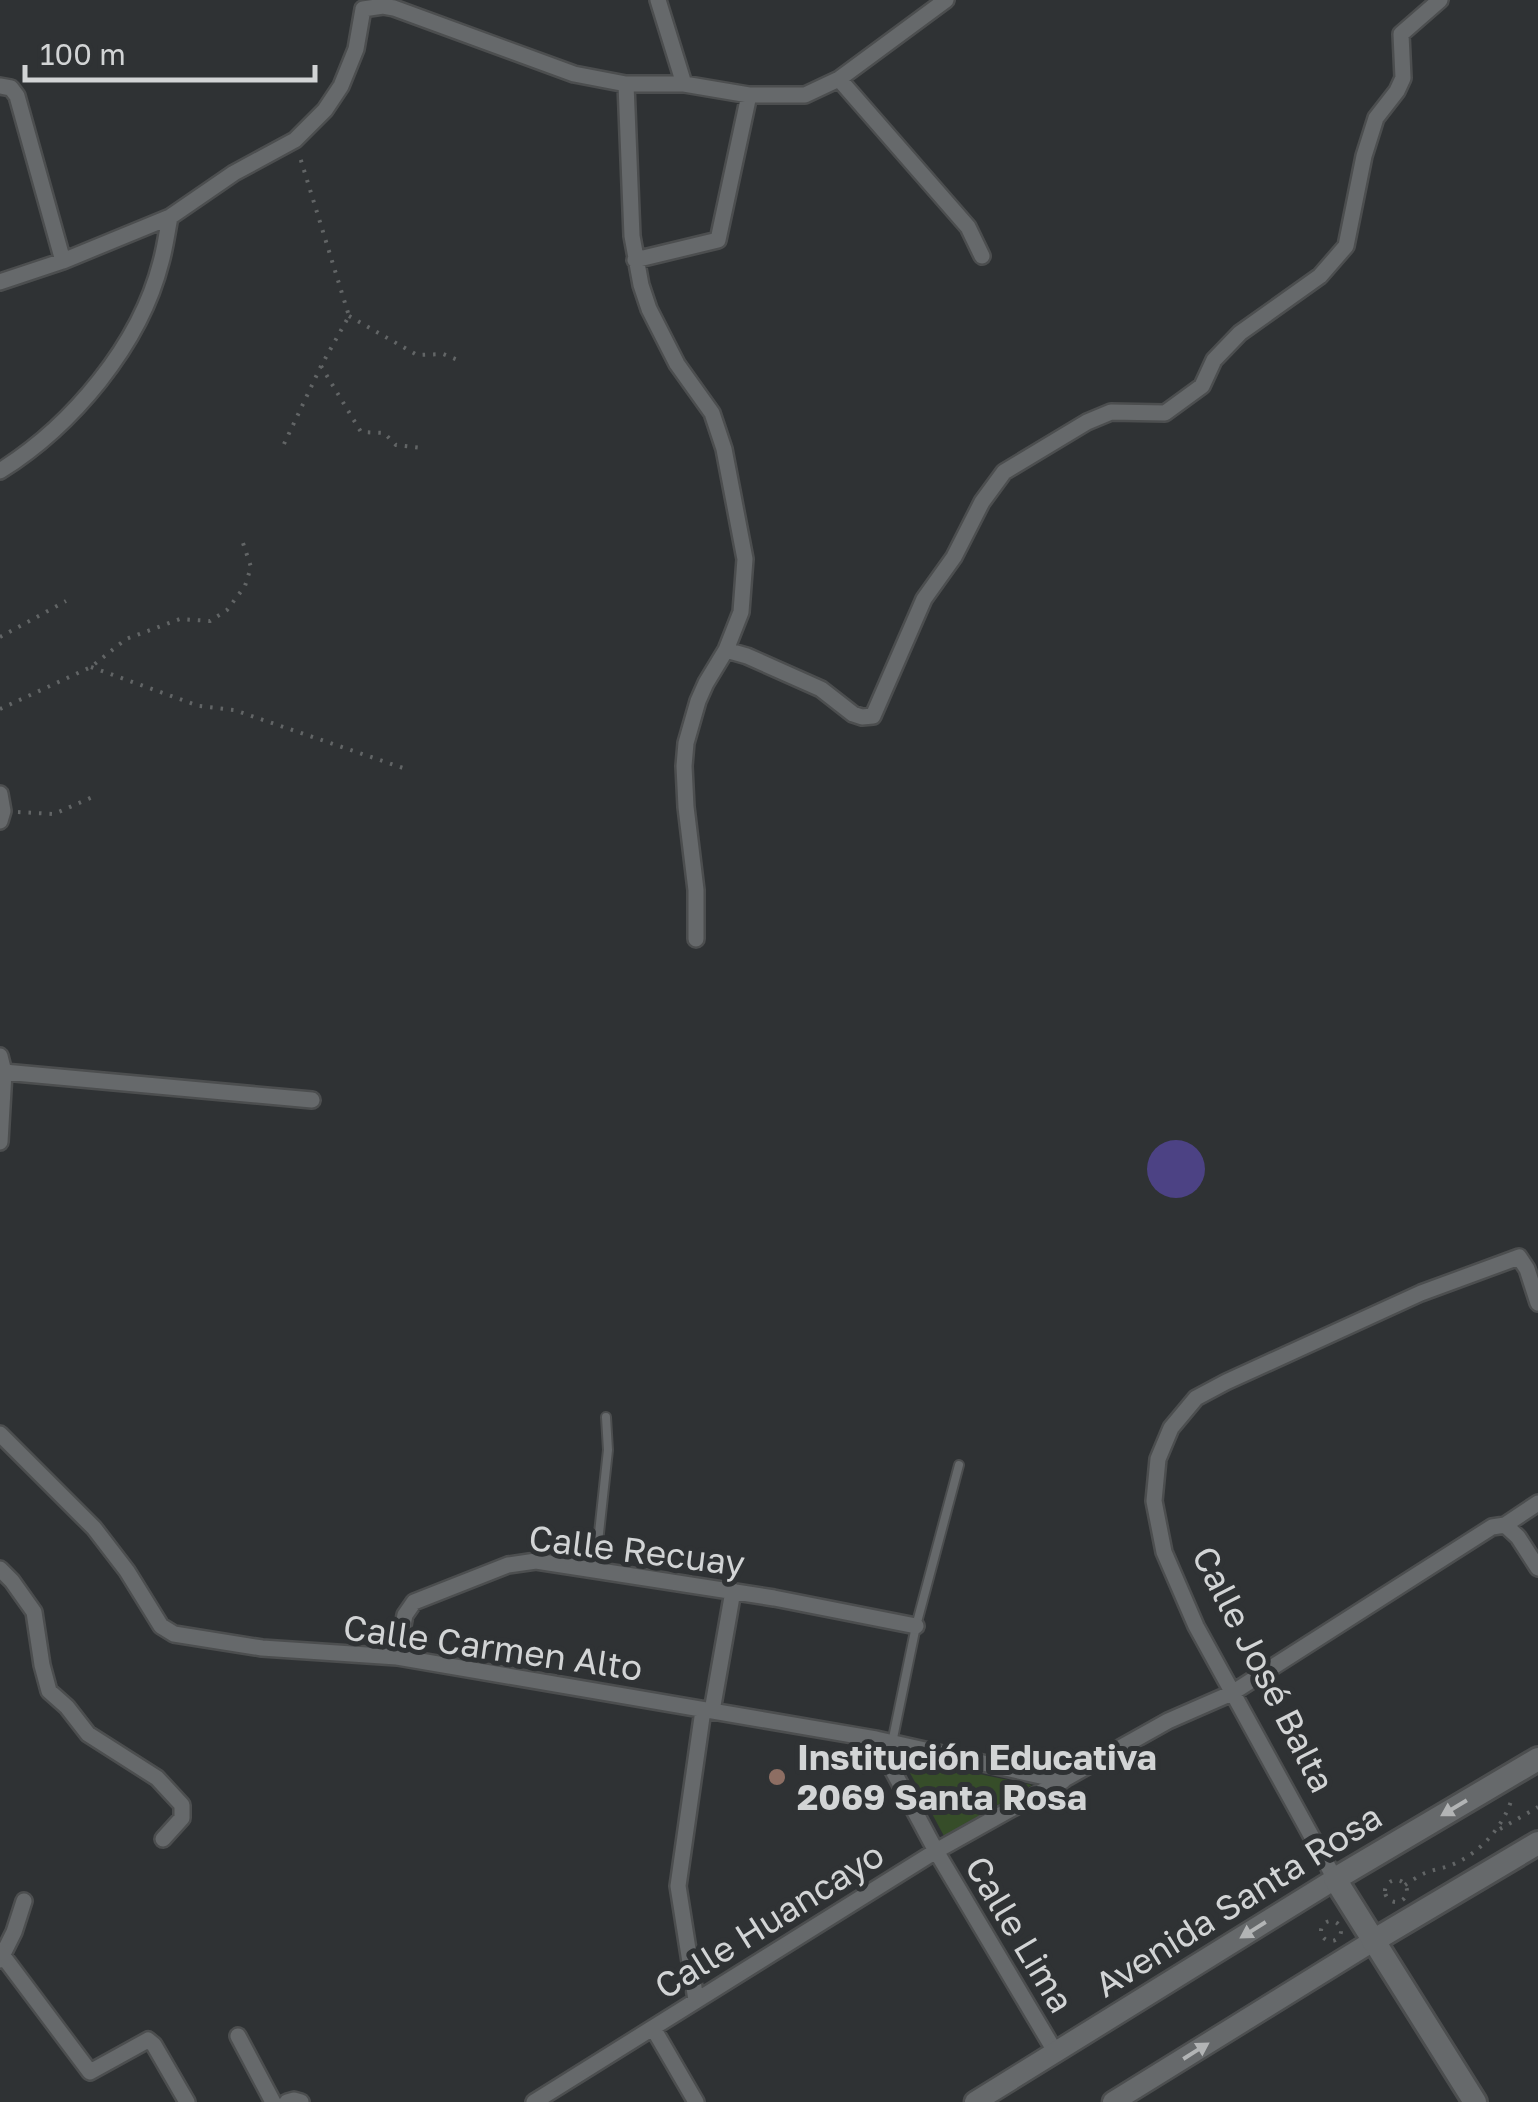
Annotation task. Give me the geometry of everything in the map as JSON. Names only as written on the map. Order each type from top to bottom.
[{"type":"main road","name":"Avenida Santa Rosa","points":[[1335,1879],[1530,1764]]},
{"type":"main road","points":[[1373,1941],[1538,1843]]},
{"type":"main road","name":"Calle José Balta","points":[[1335,1879],[1474,2102]]},
{"type":"street","points":[[658,0],[684,84]]},
{"type":"street","points":[[0,282],[170,217],[234,174],[295,140],[325,110],[341,86],[356,49],[360,5],[383,3],[574,74],[626,84],[684,84],[750,96],[805,95],[839,79],[946,0]]},
{"type":"street","points":[[726,650],[821,688],[853,714],[873,716],[924,599],[954,558],[982,502],[1004,472],[1110,412],[1166,413],[1202,386],[1214,360],[1240,334],[1320,276],[1346,246],[1364,156],[1376,118],[1403,78],[1401,34],[1440,0]]},
{"type":"street","points":[[839,79],[968,227],[982,256]]},
{"type":"street","points":[[626,84],[635,260],[649,309],[676,364],[712,413],[724,449],[745,559],[741,612],[698,702],[686,743],[686,808],[696,890],[696,939]]},
{"type":"street","points":[[0,86],[11,88],[18,96],[63,261]]},
{"type":"street","points":[[635,260],[718,240],[750,96]]},
{"type":"street","points":[[0,471],[25,456],[76,409],[110,368],[141,316],[161,264],[170,217]]},
{"type":"street","points":[[0,794],[2,816]]},
{"type":"street","points":[[0,1142],[2,1064],[312,1100]]},
{"type":"street","name":"Calle José Balta","points":[[1335,1879],[1196,1626],[1164,1552],[1154,1501],[1158,1460],[1171,1428],[1196,1398],[1399,1302],[1520,1256],[1538,1303]]},
{"type":"street","name":"Calle Carmen Alto","points":[[0,1434],[94,1528],[128,1571],[162,1626],[174,1634],[262,1648],[397,1657],[884,1741],[1063,1781]]},
{"type":"street","name":"Calle Huancayo","points":[[534,2102],[936,1851],[1168,1720],[1232,1692],[1492,1526],[1505,1525],[1538,1503]]},
{"type":"street","points":[[1505,1525],[1518,1537],[1538,1568]]},
{"type":"street","name":"Calle Recuay","points":[[397,1657],[405,1615],[414,1602],[508,1565],[536,1561],[733,1591],[916,1626]]},
{"type":"street","points":[[0,1569],[34,1612],[50,1690],[88,1734],[157,1778],[182,1805],[182,1818],[163,1839]]},
{"type":"street","points":[[696,2000],[678,1886],[707,1710],[733,1591]]},
{"type":"street","name":"Calle Lima","points":[[884,1741],[936,1851],[1056,2054]]},
{"type":"street","name":"Avenida Santa Rosa","points":[[975,2102],[1335,1879]]},
{"type":"street","points":[[24,1901],[1,1958],[90,2072],[148,2040],[188,2102]]},
{"type":"street","points":[[1113,2102],[1373,1941]]},
{"type":"street","points":[[653,2028],[696,2102]]},
{"type":"street","points":[[238,2036],[274,2102]]},
{"type":"street","points":[[288,2102],[301,2102]]},
{"type":"lane","points":[[596,1570],[608,1450],[606,1418]]},
{"type":"lane","points":[[884,1741],[959,1465]]},
{"type":"path","points":[[295,140],[349,316],[417,355],[442,354],[458,360]]},
{"type":"path","points":[[284,444],[349,316]]},
{"type":"path","points":[[321,366],[361,432],[384,433],[396,445],[422,448]]},
{"type":"path","points":[[0,710],[92,667],[126,639],[180,619],[210,620],[227,610],[245,586],[251,567],[242,540]]},
{"type":"path","points":[[0,637],[66,602]]},
{"type":"path","points":[[92,667],[198,706],[234,710],[406,769]]},
{"type":"path","points":[[2,816],[54,814],[95,796]]},
{"type":"path","points":[[1405,1885],[1474,1853],[1496,1831],[1530,1764]]},
{"type":"path","points":[[1496,1831],[1538,1807]]},
{"type":"path","points":[[1397,1880],[1405,1885],[1406,1895],[1400,1901],[1387,1897],[1388,1884],[1397,1880]]},
{"type":"path","points":[[1336,1922],[1341,1930],[1338,1938],[1330,1942],[1322,1937],[1323,1924],[1336,1922]]},
{"type":"green space","points":[[902,1758],[1032,1785],[944,1836]]},
{"type":"building","points":[[1176,1140],[1197,1148],[1205,1169],[1197,1190],[1176,1198],[1155,1190],[1147,1169],[1155,1148]]},
{"type":"place","name":"Institución Educativa 2069 Santa Rosa","points":[[777,1777]]}]
